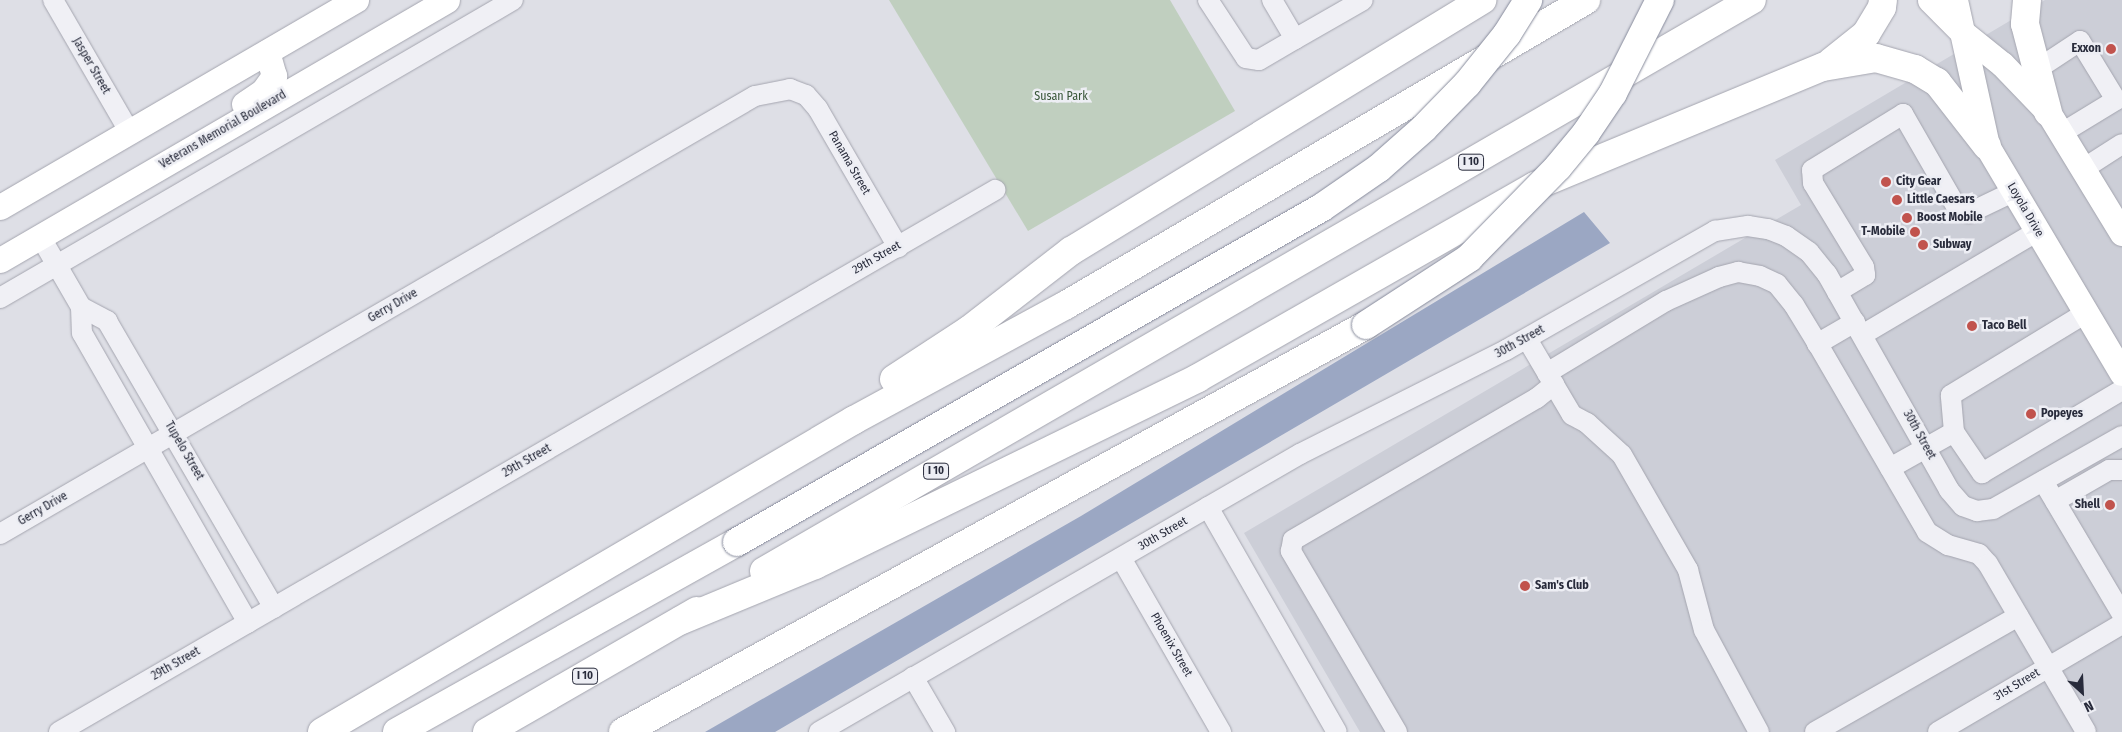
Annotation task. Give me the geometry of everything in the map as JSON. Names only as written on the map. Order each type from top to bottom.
[{"type":"highway","points":[[854,420],[876,390],[969,330],[1071,251],[1484,0]]},
{"type":"highway","points":[[397,732],[737,542],[1320,208],[1379,168],[1467,84],[1507,34],[1528,0]]},
{"type":"highway","points":[[322,732],[854,420],[1066,305],[1151,252],[1586,0]]},
{"type":"highway","points":[[623,732],[1366,325],[1469,258],[1521,206],[1586,133],[1617,85],[1660,0]]},
{"type":"highway","name":"I 10","points":[[488,732],[1752,0]]},
{"type":"highway","points":[[1824,67],[1854,46],[1866,34],[1882,7],[1883,0]]},
{"type":"highway","points":[[2027,0],[2025,24],[2055,123]]},
{"type":"highway","points":[[682,620],[815,565],[1198,378],[1535,186],[1824,67],[1876,58],[1915,69],[1937,82],[1987,146]]},
{"type":"main road","points":[[0,207],[267,52],[329,7],[356,0]]},
{"type":"main road","name":"Veterans Memorial Boulevard","points":[[0,260],[447,0]]},
{"type":"main road","points":[[1930,0],[1962,32],[2002,64],[2055,123],[2122,233]]},
{"type":"main road","name":"Loyola Drive","points":[[1956,0],[1987,146],[2122,373]]},
{"type":"main road","points":[[140,178],[263,91],[274,76],[267,52]]},
{"type":"street","name":"Jasper Street","points":[[53,0],[129,132]]},
{"type":"street","points":[[0,298],[513,0]]},
{"type":"street","points":[[1208,0],[1246,58],[1259,60],[1295,39],[1340,6],[1363,0]]},
{"type":"street","points":[[1272,0],[1295,39]]},
{"type":"street","points":[[2039,68],[2080,41],[2119,98],[2055,123]]},
{"type":"street","name":"Panama Street","points":[[790,89],[806,95],[818,109],[898,246]]},
{"type":"street","name":"Gerry Drive","points":[[0,534],[755,96],[790,89]]},
{"type":"street","points":[[1838,292],[1865,275],[1864,267],[1813,183],[1812,170],[1903,114],[1957,208],[1969,214],[2015,191]]},
{"type":"street","points":[[2083,168],[2122,144]]},
{"type":"street","name":"29th Street","points":[[59,732],[995,190]]},
{"type":"street","name":"30th Street","points":[[819,732],[1300,454],[1527,339],[1715,231],[1748,226],[1786,236],[1809,252],[1838,292],[1949,490],[1963,506],[1977,511],[1993,509],[2122,436]]},
{"type":"street","points":[[1818,344],[1858,329],[2038,231]]},
{"type":"street","points":[[40,236],[81,307],[82,333],[248,623]]},
{"type":"street","points":[[1397,732],[1291,551],[1293,540],[1537,398],[1550,378],[1666,301],[1719,277],[1738,272],[1760,276],[1777,284],[1794,304],[1927,532],[1948,545],[1979,554],[2086,732]]},
{"type":"street","name":"Tupelo Street","points":[[81,307],[107,321],[274,608]]},
{"type":"street","points":[[2086,313],[1951,395],[1954,432],[1982,473],[2122,390]]},
{"type":"street","points":[[1527,339],[1572,415],[1587,423],[1622,455],[1688,570],[1704,630],[1759,732]]},
{"type":"street","points":[[1890,468],[1954,432]]},
{"type":"street","points":[[2055,501],[2109,470],[2122,470]]},
{"type":"street","points":[[2043,481],[2116,591],[2121,624]]},
{"type":"street","points":[[1208,508],[1337,732]]},
{"type":"street","name":"Phoenix Street","points":[[1121,558],[1221,732]]},
{"type":"street","points":[[1815,732],[2018,616]]},
{"type":"street","name":"31st Street","points":[[1938,732],[2121,624]]},
{"type":"street","points":[[913,677],[945,732]]},
{"type":"shaded area","points":[[2045,0],[2122,0],[2122,732],[1360,732],[1244,533],[1801,205],[1775,160]]},
{"type":"green space","name":"Susan Park","points":[[889,0],[1170,0],[1235,111],[1028,231]]},
{"type":"water","points":[[1584,212],[1610,243],[775,732],[705,732],[1081,516]]},
{"type":"place","name":"Exxon","points":[[2111,49]]},
{"type":"place","name":"City Gear","points":[[1886,182]]},
{"type":"place","name":"Little Caesars","points":[[1897,200]]},
{"type":"place","name":"Boost Mobile","points":[[1907,218]]},
{"type":"place","name":"T-Mobile","points":[[1915,232]]},
{"type":"place","name":"Subway","points":[[1923,245]]},
{"type":"place","name":"Taco Bell","points":[[1972,326]]},
{"type":"place","name":"Popeyes","points":[[2031,414]]},
{"type":"place","name":"Shell","points":[[2110,505]]},
{"type":"place","name":"Sam's Club","points":[[1525,586]]}]
